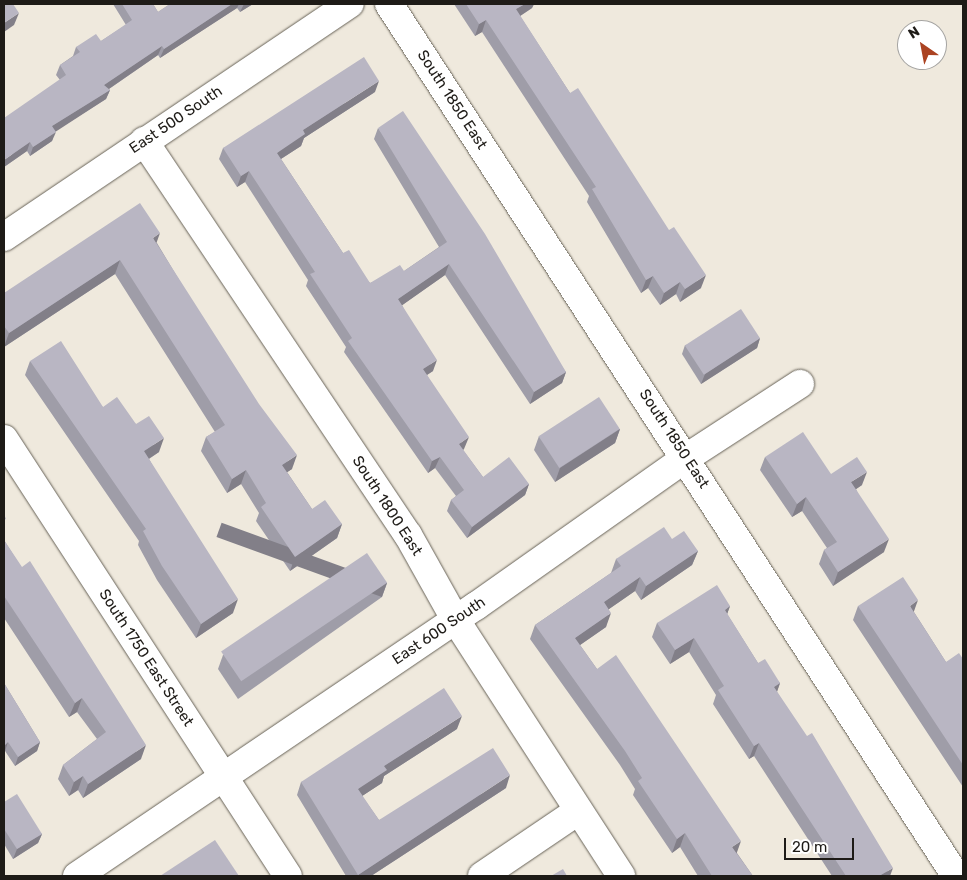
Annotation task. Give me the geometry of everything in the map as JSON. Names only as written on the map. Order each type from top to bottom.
[{"type":"street","name":"East 500 South","points":[[4,237],[350,4]]},
{"type":"street","name":"South 1850 East","points":[[389,4],[686,458],[956,876]]},
{"type":"street","name":"South 1800 East","points":[[144,141],[408,535],[455,620],[621,876]]},
{"type":"street","name":"East 600 South","points":[[77,876],[455,620],[686,458],[800,384]]},
{"type":"street","name":"South 1750 East Street","points":[[4,439],[288,876]]},
{"type":"street","points":[[482,876],[578,811]]},
{"type":"building","points":[[4,4],[13,4],[19,13],[4,23]]},
{"type":"building","points":[[122,4],[153,4],[158,12],[170,4],[232,4],[164,49],[162,46],[104,85],[110,90],[52,126],[56,132],[33,147],[30,142],[4,160],[4,118],[66,75],[60,65],[80,52],[76,47],[96,34],[101,41],[132,20]]},
{"type":"building","points":[[466,4],[525,4],[516,9],[570,93],[578,88],[669,230],[674,227],[706,275],[685,289],[680,282],[664,293],[653,276],[646,280],[592,189],[596,187],[486,20],[479,24]]},
{"type":"building","points":[[364,57],[379,81],[303,130],[305,134],[277,153],[343,253],[349,250],[370,283],[400,265],[404,271],[447,242],[378,128],[403,111],[485,234],[566,372],[534,392],[449,264],[398,299],[437,360],[423,369],[469,437],[459,444],[483,477],[509,457],[529,484],[472,527],[451,500],[464,490],[440,457],[432,461],[348,341],[352,338],[310,274],[315,272],[249,171],[241,176],[223,148]]},
{"type":"building","points":[[140,203],[160,233],[153,238],[259,404],[297,455],[282,465],[312,509],[325,500],[342,524],[295,557],[261,507],[266,503],[246,470],[232,479],[206,437],[225,425],[120,260],[9,333],[4,326],[4,293]]},
{"type":"building","points":[[741,309],[760,338],[704,375],[685,345]]},
{"type":"building","points":[[61,341],[103,407],[117,397],[136,424],[149,416],[164,438],[144,451],[238,599],[201,624],[162,566],[143,531],[146,529],[30,361]]},
{"type":"building","points":[[599,397],[620,429],[559,468],[539,436]]},
{"type":"building","points":[[803,432],[831,474],[857,457],[867,472],[851,482],[889,539],[838,572],[824,550],[837,542],[806,497],[797,504],[765,457]]},
{"type":"building","points":[[664,527],[672,539],[684,531],[698,551],[646,586],[640,577],[604,602],[611,613],[575,638],[597,669],[616,655],[741,841],[732,847],[753,876],[712,876],[685,833],[677,839],[638,781],[642,778],[625,751],[535,625],[621,566],[616,559]]},
{"type":"building","points":[[4,540],[22,567],[30,561],[146,745],[88,784],[83,776],[74,782],[63,765],[106,732],[82,698],[75,703],[4,596]]},
{"type":"building","points":[[367,553],[387,583],[241,681],[221,651]]},
{"type":"building","points":[[903,577],[918,600],[910,606],[946,662],[959,653],[963,659],[963,765],[858,606]]},
{"type":"building","points":[[717,585],[730,606],[725,610],[758,663],[765,659],[780,683],[774,687],[807,736],[812,733],[893,868],[879,876],[846,876],[759,743],[754,746],[718,690],[724,686],[694,638],[675,650],[657,623]]},
{"type":"building","points":[[4,683],[40,742],[18,757],[8,742],[4,746]]},
{"type":"building","points":[[444,688],[462,716],[384,766],[387,770],[358,789],[379,820],[493,748],[510,775],[358,875],[301,782]]},
{"type":"building","points":[[17,794],[42,834],[17,849],[4,829],[4,802]]},
{"type":"building","points":[[215,840],[239,876],[160,876]]},
{"type":"building","points":[[563,869],[567,876],[551,876]]}]
